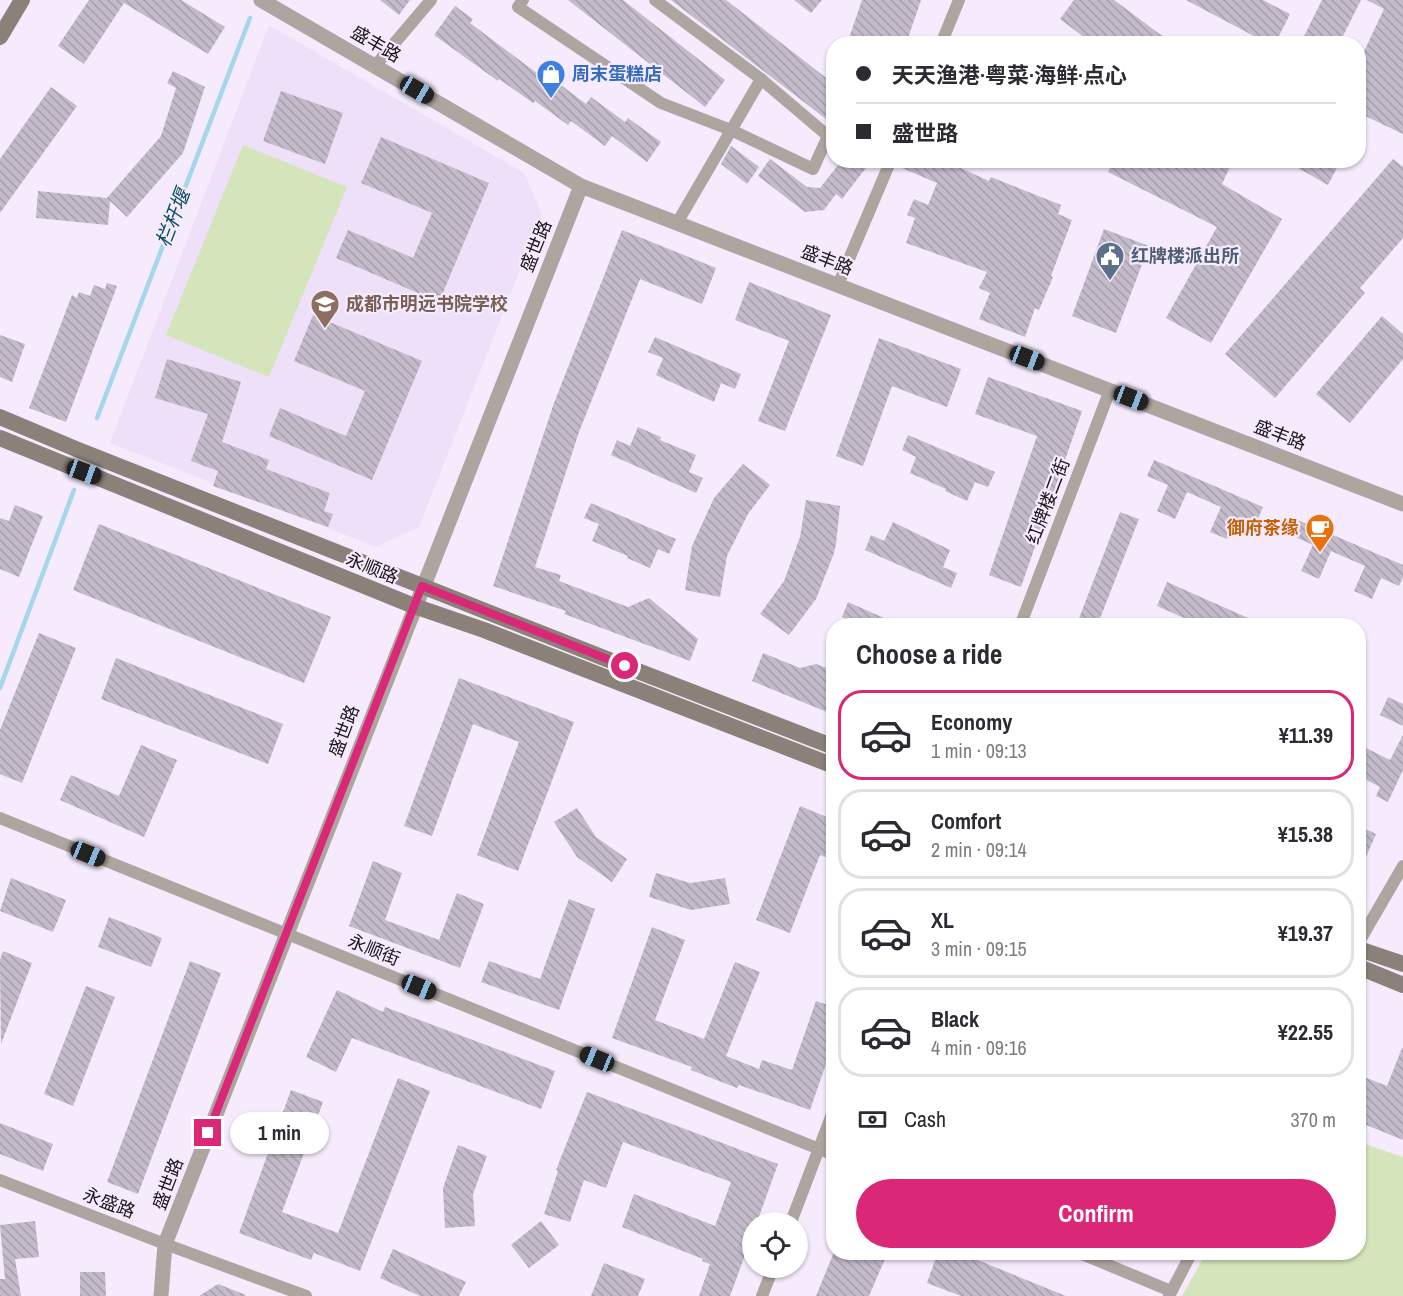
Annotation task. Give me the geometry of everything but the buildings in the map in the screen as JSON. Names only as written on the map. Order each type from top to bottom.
[{"type":"main road","points":[[0,37],[22,0]]},
{"type":"main road","points":[[0,417],[422,586],[826,744]]},
{"type":"main road","name":"永顺路","points":[[0,438],[414,606],[484,630],[826,763]]},
{"type":"main road","points":[[1366,951],[1403,964]]},
{"type":"main road","points":[[1366,970],[1403,985]]},
{"type":"street","name":"盛丰路","points":[[261,0],[581,186],[1403,504]]},
{"type":"street","points":[[375,66],[431,0]]},
{"type":"street","points":[[523,0],[518,7],[662,104],[731,130],[813,169],[826,143]]},
{"type":"street","points":[[655,0],[826,129]]},
{"type":"street","points":[[943,36],[959,0]]},
{"type":"street","points":[[677,223],[761,79]]},
{"type":"street","points":[[838,285],[888,168]]},
{"type":"street","name":"盛世路","points":[[161,1296],[165,1244],[581,186]]},
{"type":"street","name":"红牌楼二街","points":[[1023,618],[1110,390]]},
{"type":"street","name":"永顺街","points":[[0,818],[826,1151]]},
{"type":"street","points":[[1366,930],[1403,866]]},
{"type":"street","points":[[794,1212],[826,1130]]},
{"type":"street","name":"永盛路","points":[[0,1180],[306,1296]]},
{"type":"street","points":[[1095,1260],[1170,1293],[1188,1260]]},
{"type":"street","points":[[762,1296],[769,1278]]},
{"type":"shaded area","name":"成都市明远书院学校","points":[[269,25],[524,173],[542,214],[419,527],[376,547],[110,443]]},
{"type":"green space","points":[[243,145],[347,187],[269,377],[166,335]]},
{"type":"green space","points":[[1366,1144],[1403,1157],[1403,1296],[1182,1296],[1202,1260],[1366,1260]]},
{"type":"waterway","name":"栏杆堰","points":[[97,418],[250,18]]},
{"type":"waterway","name":"栏杆堰","points":[[0,688],[74,490]]},
{"type":"place","name":"周末蛋糕店","points":[[551,100]]},
{"type":"place","name":"红牌楼派出所","points":[[1110,282]]},
{"type":"place","name":"成都市明远书院学校","points":[[325,330]]},
{"type":"place","name":"御府茶缘","points":[[1320,554]]},
{"type":"route","points":[[208,1133],[422,586],[625,666]]}]
